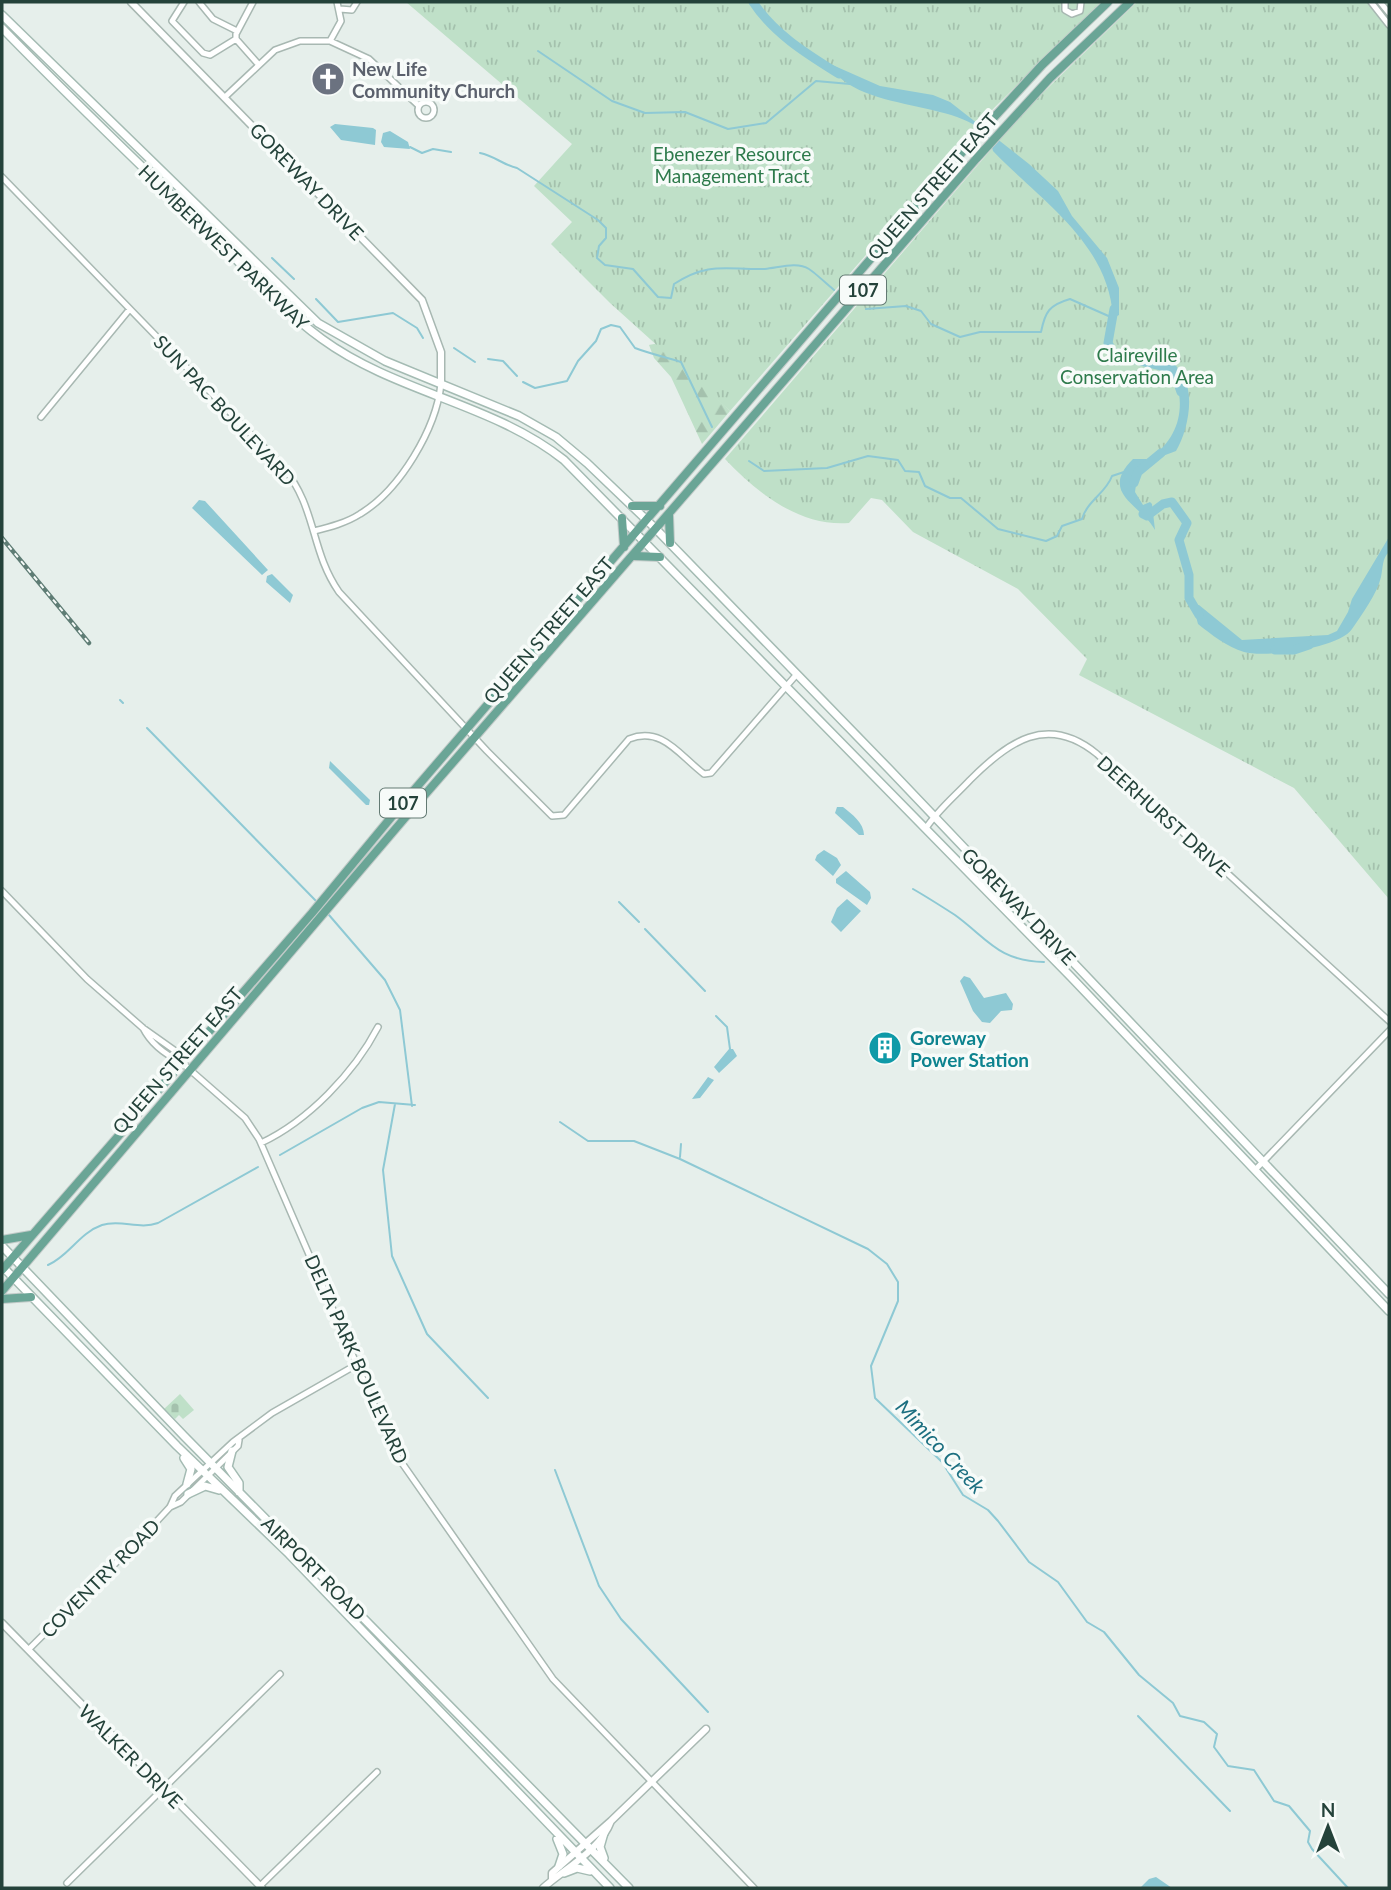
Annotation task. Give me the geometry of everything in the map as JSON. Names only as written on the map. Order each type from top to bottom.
[{"type":"main road","name":"QUEEN STREET EAST","points":[[2,1291],[343,884],[467,728],[965,149],[997,113],[1108,2]]},
{"type":"main road","name":"QUEEN STREET EAST","points":[[343,884],[634,556],[1008,122],[1130,2]]},
{"type":"main road","name":"HUMBERWEST PARKWAY","points":[[2,15],[304,311],[349,343],[519,416],[556,437],[647,520]]},
{"type":"main road","name":"HUMBERWEST PARKWAY","points":[[2,28],[66,95],[284,307],[323,340],[376,369],[514,426],[542,443],[646,542]]},
{"type":"main road","points":[[632,506],[660,506]]},
{"type":"main road","points":[[669,515],[670,543]]},
{"type":"main road","points":[[622,518],[624,547]]},
{"type":"main road","name":"GOREWAY DRIVE","points":[[647,520],[1389,1294]]},
{"type":"main road","name":"GOREWAY DRIVE","points":[[646,542],[787,684],[1389,1311]]},
{"type":"main road","points":[[634,556],[660,557]]},
{"type":"main road","name":"QUEEN STREET EAST","points":[[2,1268],[181,1062],[316,916]]},
{"type":"main road","points":[[124,1146],[124,1140],[133,1129],[130,1121]]},
{"type":"main road","points":[[2,1240],[31,1235]]},
{"type":"main road","name":"AIRPORT ROAD","points":[[2,1245],[213,1466],[629,1888]]},
{"type":"main road","name":"AIRPORT ROAD","points":[[2,1268],[177,1446],[289,1554],[610,1888]]},
{"type":"main road","points":[[2,1299],[32,1297]]},
{"type":"main road","points":[[177,1446],[189,1464],[187,1484]]},
{"type":"main road","points":[[232,1451],[228,1468],[239,1483],[239,1492]]},
{"type":"main road","points":[[188,1494],[199,1487],[211,1486],[227,1495]]},
{"type":"main road","points":[[551,1827],[550,1832],[563,1847],[561,1870],[585,1869],[603,1881]]},
{"type":"main road","points":[[604,1833],[600,1851],[615,1869],[616,1875]]},
{"type":"street","name":"GOREWAY DRIVE","points":[[131,2],[422,300],[432,320],[441,352],[441,383]]},
{"type":"street","points":[[184,2],[172,21],[203,53],[210,55],[236,39]]},
{"type":"street","points":[[199,2],[213,19],[237,32]]},
{"type":"street","points":[[253,2],[236,39],[258,65]]},
{"type":"street","points":[[330,41],[341,21],[340,5],[352,10],[357,2]]},
{"type":"street","points":[[1065,2],[1065,10],[1072,14],[1080,11],[1081,2]]},
{"type":"street","points":[[1371,2],[1389,25]]},
{"type":"street","points":[[1380,2],[1389,13]]},
{"type":"street","points":[[225,97],[258,65],[286,45],[300,41],[330,41],[369,59],[419,106]]},
{"type":"street","name":"SUN PAC BOULEVARD","points":[[2,177],[292,478],[306,500],[327,575],[339,592],[550,814],[560,817],[629,739],[643,733],[657,736],[704,774],[711,773],[787,684]]},
{"type":"street","points":[[41,416],[129,310]]},
{"type":"street","points":[[314,531],[361,514],[380,498],[416,453],[432,421],[441,383]]},
{"type":"street","points":[[787,684],[797,674]]},
{"type":"street","name":"DEERHURST DRIVE","points":[[926,828],[1002,749],[1038,735],[1073,739],[1097,754],[1389,1021]]},
{"type":"street","name":"DELTA PARK BOULEVARD","points":[[2,891],[87,978],[143,1028],[148,1038],[168,1056],[181,1062],[245,1118],[261,1143],[395,1452],[519,1634],[553,1679],[754,1888]]},
{"type":"street","points":[[261,1143],[302,1120],[319,1103],[371,1040],[377,1027]]},
{"type":"street","points":[[1255,1170],[1389,1031]]},
{"type":"street","points":[[213,1466],[239,1440],[291,1399],[356,1365]]},
{"type":"street","points":[[213,1466],[232,1451],[239,1440]]},
{"type":"street","name":"COVENTRY ROAD","points":[[170,1507],[175,1496],[187,1484],[213,1466]]},
{"type":"street","name":"COVENTRY ROAD","points":[[29,1649],[170,1507],[188,1494],[205,1473]]},
{"type":"street","name":"WALKER DRIVE","points":[[2,1623],[261,1887]]},
{"type":"street","points":[[67,1883],[280,1674]]},
{"type":"street","points":[[543,1888],[706,1729]]},
{"type":"street","points":[[261,1887],[377,1772]]},
{"type":"street","points":[[587,1846],[604,1833],[611,1821]]},
{"type":"green space","name":"Ebenezer Resource Management Tract","points":[[406,2],[1101,2],[993,109],[730,411],[610,303],[551,244],[572,222],[534,186],[572,144]]},
{"type":"green space","name":"Claireville Conservation Area","points":[[1137,2],[1389,2],[1389,899],[1294,788],[1079,675],[1087,659],[1018,589],[913,532],[882,500],[871,498],[849,523],[813,519],[765,495],[725,459],[1026,109]]},
{"type":"green space","points":[[659,343],[730,411],[702,444],[671,377],[654,358],[649,345]]},
{"type":"green space","points":[[180,1394],[194,1410],[183,1419],[179,1415],[175,1419],[164,1409]]},
{"type":"water","points":[[828,63],[880,86],[933,95],[950,102],[1029,164],[1058,191],[1072,216],[1107,258],[1119,288],[1119,315],[1113,318],[1109,291],[1086,245],[1070,225],[993,151],[985,133],[968,122],[945,113],[891,101],[865,92],[843,81]]},
{"type":"water","points":[[335,124],[373,128],[376,130],[375,145],[341,140],[330,127]]},
{"type":"water","points":[[390,131],[408,142],[410,149],[384,147],[381,142],[383,133]]},
{"type":"water","points":[[1170,366],[1179,372],[1189,392],[1188,418],[1176,451],[1152,460],[1150,458],[1169,439],[1179,416],[1179,391]]},
{"type":"water","points":[[1133,459],[1147,459],[1138,470],[1135,492],[1143,505],[1150,502],[1152,504],[1155,530],[1121,490],[1123,471]]},
{"type":"water","points":[[199,500],[205,501],[268,570],[262,575],[192,508]]},
{"type":"water","points":[[1389,537],[1389,552],[1384,560],[1379,584],[1345,636],[1302,650],[1254,654],[1232,647],[1198,624],[1193,605],[1199,605],[1242,640],[1328,635],[1337,631],[1352,599]]},
{"type":"water","points":[[272,574],[293,595],[290,603],[266,582],[267,576]]},
{"type":"water","points":[[330,761],[370,800],[369,805],[329,768]]},
{"type":"water","points":[[837,807],[843,807],[857,819],[864,835],[859,835],[835,813]]},
{"type":"water","points":[[824,850],[837,858],[841,865],[833,876],[815,860]]},
{"type":"water","points":[[846,871],[870,892],[871,898],[867,905],[836,883],[836,879]]},
{"type":"water","points":[[847,899],[861,911],[841,932],[831,922],[837,908]]},
{"type":"water","points":[[964,976],[970,978],[984,998],[1006,993],[1013,1004],[1012,1010],[1001,1011],[990,1023],[982,1022],[973,1011],[960,981]]},
{"type":"water","points":[[729,1049],[733,1049],[737,1056],[719,1073],[714,1067]]},
{"type":"water","points":[[708,1077],[714,1080],[700,1098],[692,1099]]},
{"type":"water","points":[[1156,1877],[1172,1888],[1140,1888],[1149,1879]]},
{"type":"waterway","points":[[753,2],[781,34],[839,74]]},
{"type":"waterway","points":[[538,51],[612,101],[645,113],[685,112],[728,129],[766,123],[816,81],[850,84]]},
{"type":"waterway","points":[[410,147],[422,153],[433,149],[451,152]]},
{"type":"waterway","points":[[480,153],[517,168],[598,220],[606,228],[606,238],[599,246],[597,258],[605,265],[633,269],[658,297],[671,298],[674,284],[708,269],[765,269],[793,265],[809,269],[834,290]]},
{"type":"waterway","points":[[272,258],[294,279]]},
{"type":"waterway","points":[[316,299],[338,322],[393,313],[417,328],[423,338]]},
{"type":"waterway","points":[[866,309],[906,306],[921,311],[931,324],[960,337],[980,332],[1041,332],[1049,310],[1070,299],[1113,318]]},
{"type":"waterway","points":[[1114,309],[1108,343],[1115,355],[1173,369],[1181,392]]},
{"type":"waterway","points":[[523,382],[535,388],[567,381],[578,361],[596,341],[601,329],[611,325],[620,327],[635,348],[681,362],[712,427]]},
{"type":"waterway","points":[[454,348],[475,362]]},
{"type":"waterway","points":[[488,359],[503,361],[517,376]]},
{"type":"waterway","points":[[1134,483],[1138,472],[1161,453]]},
{"type":"waterway","points":[[749,461],[764,471],[827,468],[868,456],[898,460],[905,471],[919,472],[925,486],[950,498],[961,498],[998,529],[1046,541],[1057,536],[1062,526],[1082,519],[1112,476],[1124,472]]},
{"type":"waterway","points":[[1143,514],[1147,516],[1163,504],[1172,502],[1187,523],[1179,540],[1189,575],[1189,598],[1199,615]]},
{"type":"waterway","points":[[1275,650],[1294,650],[1309,645]]},
{"type":"waterway","points":[[120,700],[123,703]]},
{"type":"waterway","points":[[147,728],[318,903]]},
{"type":"waterway","points":[[913,889],[955,915],[1004,953],[1028,961],[1044,962]]},
{"type":"waterway","points":[[619,902],[639,922]]},
{"type":"waterway","points":[[329,915],[385,980],[400,1010],[412,1106]]},
{"type":"waterway","points":[[645,929],[705,991]]},
{"type":"waterway","points":[[716,1016],[727,1027],[730,1049]]},
{"type":"waterway","name":"Mimico Creek","points":[[280,1155],[362,1108],[379,1102],[415,1105]]},
{"type":"waterway","points":[[395,1104],[383,1170],[392,1256],[427,1334],[488,1398]]},
{"type":"waterway","name":"Mimico Creek","points":[[560,1122],[588,1141],[634,1141],[680,1159],[868,1249],[887,1264],[898,1282],[898,1301],[871,1366],[875,1398],[942,1462],[963,1495],[988,1510],[1029,1562],[1058,1582],[1087,1622],[1104,1632],[1139,1675],[1173,1703],[1180,1716],[1204,1722],[1217,1734],[1214,1747],[1228,1766],[1254,1770],[1274,1801],[1289,1806],[1310,1831],[1308,1842],[1312,1849],[1348,1888]]},
{"type":"waterway","points":[[680,1157],[681,1144]]},
{"type":"waterway","name":"Mimico Creek","points":[[48,1265],[102,1225],[158,1223],[258,1167]]},
{"type":"waterway","points":[[555,1470],[599,1586],[621,1619],[708,1712]]},
{"type":"waterway","points":[[1138,1716],[1230,1811]]},
{"type":"railway","points":[[2,538],[89,643]]},
{"type":"place","name":"New Life Community Church","points":[[328,79]]},
{"type":"place","name":"Goreway Power Station","points":[[885,1048]]}]
